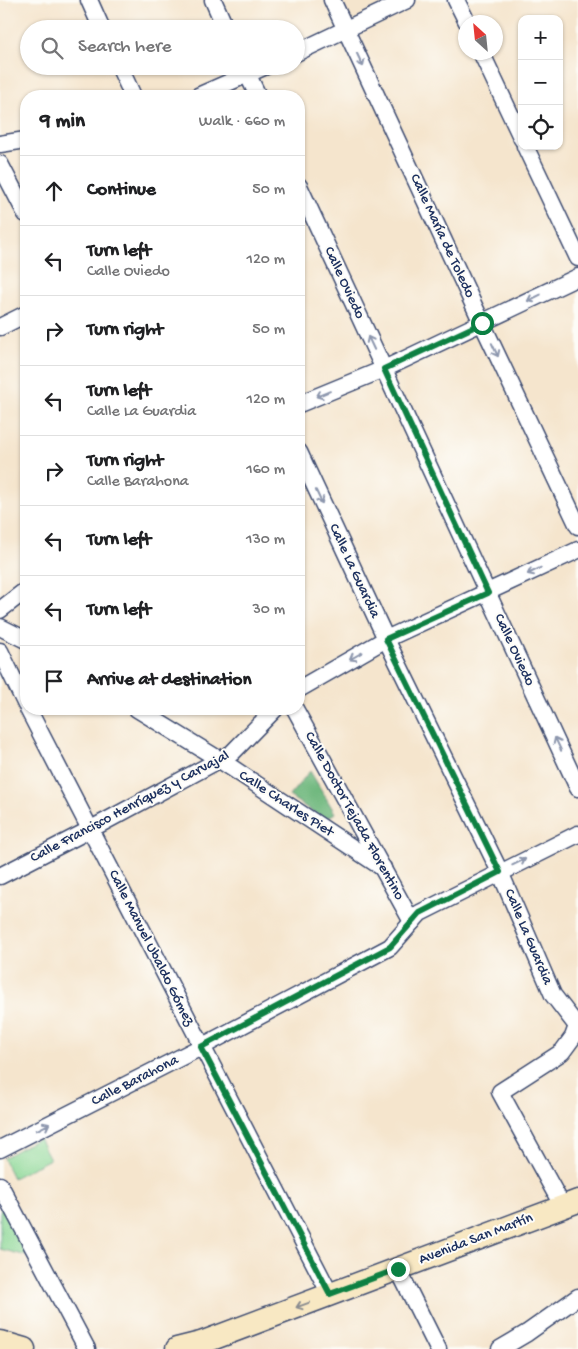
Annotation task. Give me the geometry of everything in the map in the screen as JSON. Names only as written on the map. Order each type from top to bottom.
[{"type":"main road","name":"Avenida San Martín","points":[[177,1349],[201,1343],[570,1204]]},
{"type":"main road","points":[[0,1342],[24,1349]]},
{"type":"street","points":[[89,0],[98,20]]},
{"type":"street","points":[[213,0],[222,20]]},
{"type":"street","name":"Calle María de Toledo","points":[[332,0],[578,526]]},
{"type":"street","points":[[305,48],[407,0]]},
{"type":"street","points":[[456,0],[464,15]]},
{"type":"street","points":[[485,60],[518,131]]},
{"type":"street","points":[[123,75],[130,90]]},
{"type":"street","points":[[209,90],[237,75]]},
{"type":"street","points":[[248,75],[255,90]]},
{"type":"street","points":[[0,144],[20,141]]},
{"type":"street","points":[[527,150],[578,258]]},
{"type":"street","points":[[0,164],[20,202]]},
{"type":"street","name":"Calle Oviedo","points":[[305,199],[578,788]]},
{"type":"street","points":[[305,402],[384,369],[578,277]]},
{"type":"street","points":[[0,327],[20,317]]},
{"type":"street","name":"Calle La Guardia","points":[[305,465],[386,639],[500,872],[553,995],[578,1026],[573,1037],[562,1052],[500,1092],[570,1204]]},
{"type":"street","points":[[305,686],[386,639],[578,550]]},
{"type":"street","points":[[0,610],[20,595]]},
{"type":"street","points":[[0,627],[20,637]]},
{"type":"street","name":"Calle Manuel Ubaldo Gómez","points":[[0,651],[20,692]]},
{"type":"street","name":"Calle Manuel Ubaldo Gómez","points":[[31,715],[330,1294]]},
{"type":"street","name":"Calle Charles Piet","points":[[147,715],[220,760],[383,868]]},
{"type":"street","name":"Calle Francisco Henríquez y Carvajal","points":[[0,876],[232,753],[268,715]]},
{"type":"street","name":"Calle Doctor Tejada Florentino","points":[[299,715],[412,922]]},
{"type":"street","name":"Calle Barahona","points":[[0,1149],[201,1047],[390,947],[420,913],[578,834]]},
{"type":"street","points":[[0,1185],[87,1349]]},
{"type":"street","points":[[398,1269],[438,1349]]},
{"type":"street","points":[[500,1349],[527,1333],[578,1297]]},
{"type":"green space","points":[[310,771],[335,813],[325,820],[289,796]]},
{"type":"green space","points":[[39,1138],[50,1159],[13,1178],[3,1158]]},
{"type":"green space","points":[[2,1207],[27,1256],[0,1249],[0,1214]]},
{"type":"route","points":[[398,1269],[330,1294],[201,1047],[390,947],[420,913],[500,872],[386,639],[488,593],[384,369],[482,323]]}]
